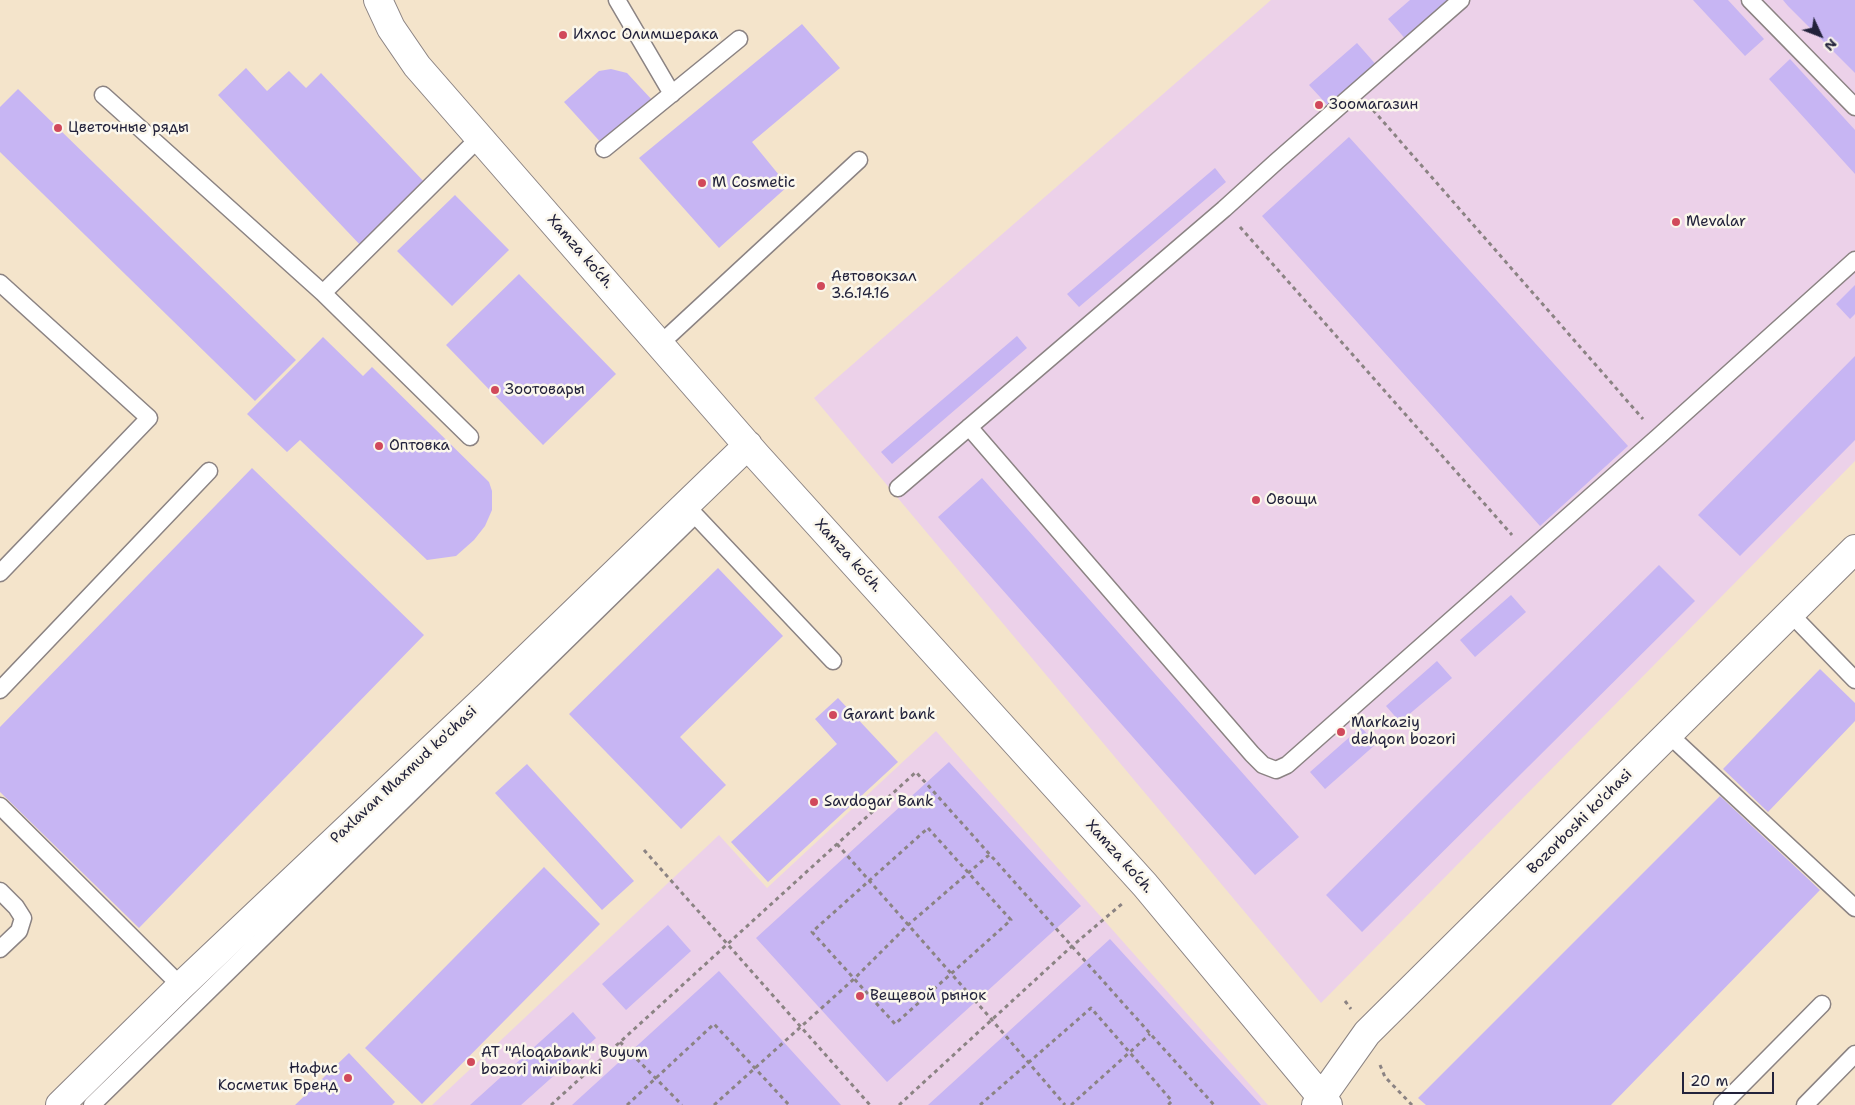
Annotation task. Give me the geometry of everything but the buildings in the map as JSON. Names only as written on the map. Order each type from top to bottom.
[{"type":"street","name":"Xamza ko‘ch.","points":[[378,0],[391,28],[417,66],[752,450],[1145,885],[1322,1103]]},
{"type":"street","name":"Paxlavan Maxmud ko'chasi","points":[[60,1105],[181,986],[752,450]]},
{"type":"street","name":"Bozorboshi ko'chasi","points":[[1322,1103],[1367,1033],[1855,549]]},
{"type":"lane","points":[[617,0],[672,94]]},
{"type":"lane","points":[[898,488],[1224,209],[1461,0]]},
{"type":"lane","points":[[1750,0],[1855,107]]},
{"type":"lane","points":[[604,149],[739,40]]},
{"type":"lane","points":[[103,95],[323,293],[470,437]]},
{"type":"lane","points":[[323,293],[480,137]]},
{"type":"lane","points":[[660,344],[859,160]]},
{"type":"lane","points":[[969,427],[1252,754],[1263,766],[1276,770],[1287,765],[1855,260]]},
{"type":"lane","points":[[0,283],[149,418],[0,573]]},
{"type":"lane","points":[[92,1105],[694,516],[752,450]]},
{"type":"lane","points":[[0,690],[208,471]]},
{"type":"lane","points":[[694,516],[833,661]]},
{"type":"lane","points":[[1790,614],[1855,680]]},
{"type":"lane","points":[[1668,734],[1855,908]]},
{"type":"lane","points":[[0,806],[181,986]]},
{"type":"lane","points":[[0,892],[24,918],[19,931],[0,949]]},
{"type":"lane","points":[[1722,1105],[1822,1004]]},
{"type":"lane","points":[[1805,1105],[1855,1054]]},
{"type":"path","points":[[1356,91],[1658,437]]},
{"type":"path","points":[[1224,209],[1527,553]]},
{"type":"path","points":[[551,1105],[916,772],[1214,1105]]},
{"type":"path","points":[[928,828],[1011,920],[895,1024],[812,932],[870,881],[928,828]]},
{"type":"path","points":[[837,844],[1065,1105]]},
{"type":"path","points":[[644,850],[870,1105]]},
{"type":"path","points":[[714,1105],[854,978],[908,925],[989,854]]},
{"type":"path","points":[[899,1105],[1071,947],[1145,885]]},
{"type":"path","points":[[980,1105],[1090,1008],[1172,1102],[1168,1105]]},
{"type":"path","points":[[627,1105],[714,1024],[789,1105]]},
{"type":"path","points":[[1071,1105],[1150,1034]]},
{"type":"path","points":[[620,1042],[682,1105]]},
{"type":"shaded area","name":"Markaziy dehqon bozori","points":[[1271,0],[1855,0],[1855,461],[1321,1003],[814,398]]},
{"type":"shaded area","name":"Вещевой рынок","points":[[936,731],[1268,1105],[432,1105],[719,835],[767,888]]},
{"type":"place","name":"Ихлос Олимшерака","points":[[563,35]]},
{"type":"place","name":"Зоомагазин","points":[[1319,105]]},
{"type":"place","name":"Цветочные ряды","points":[[58,128]]},
{"type":"place","name":"M Cosmetic","points":[[702,183]]},
{"type":"place","name":"Mevalar","points":[[1676,222]]},
{"type":"place","name":"Автовокзал 3.6.14.16","points":[[821,286]]},
{"type":"place","name":"Зоотовары","points":[[495,390]]},
{"type":"place","name":"Оптовка","points":[[379,446]]},
{"type":"place","name":"Овощи","points":[[1256,500]]},
{"type":"place","name":"Garant bank","points":[[833,715]]},
{"type":"place","name":"Markaziy dehqon bozori","points":[[1341,732]]},
{"type":"place","name":"Savdogar Bank","points":[[814,802]]},
{"type":"place","name":"Вещевой рынок","points":[[860,996]]},
{"type":"place","name":"AT \"Aloqabank\" Buyum bozori minibanki","points":[[471,1062]]},
{"type":"place","name":"Нафис Косметик Бренд","points":[[348,1078]]}]
